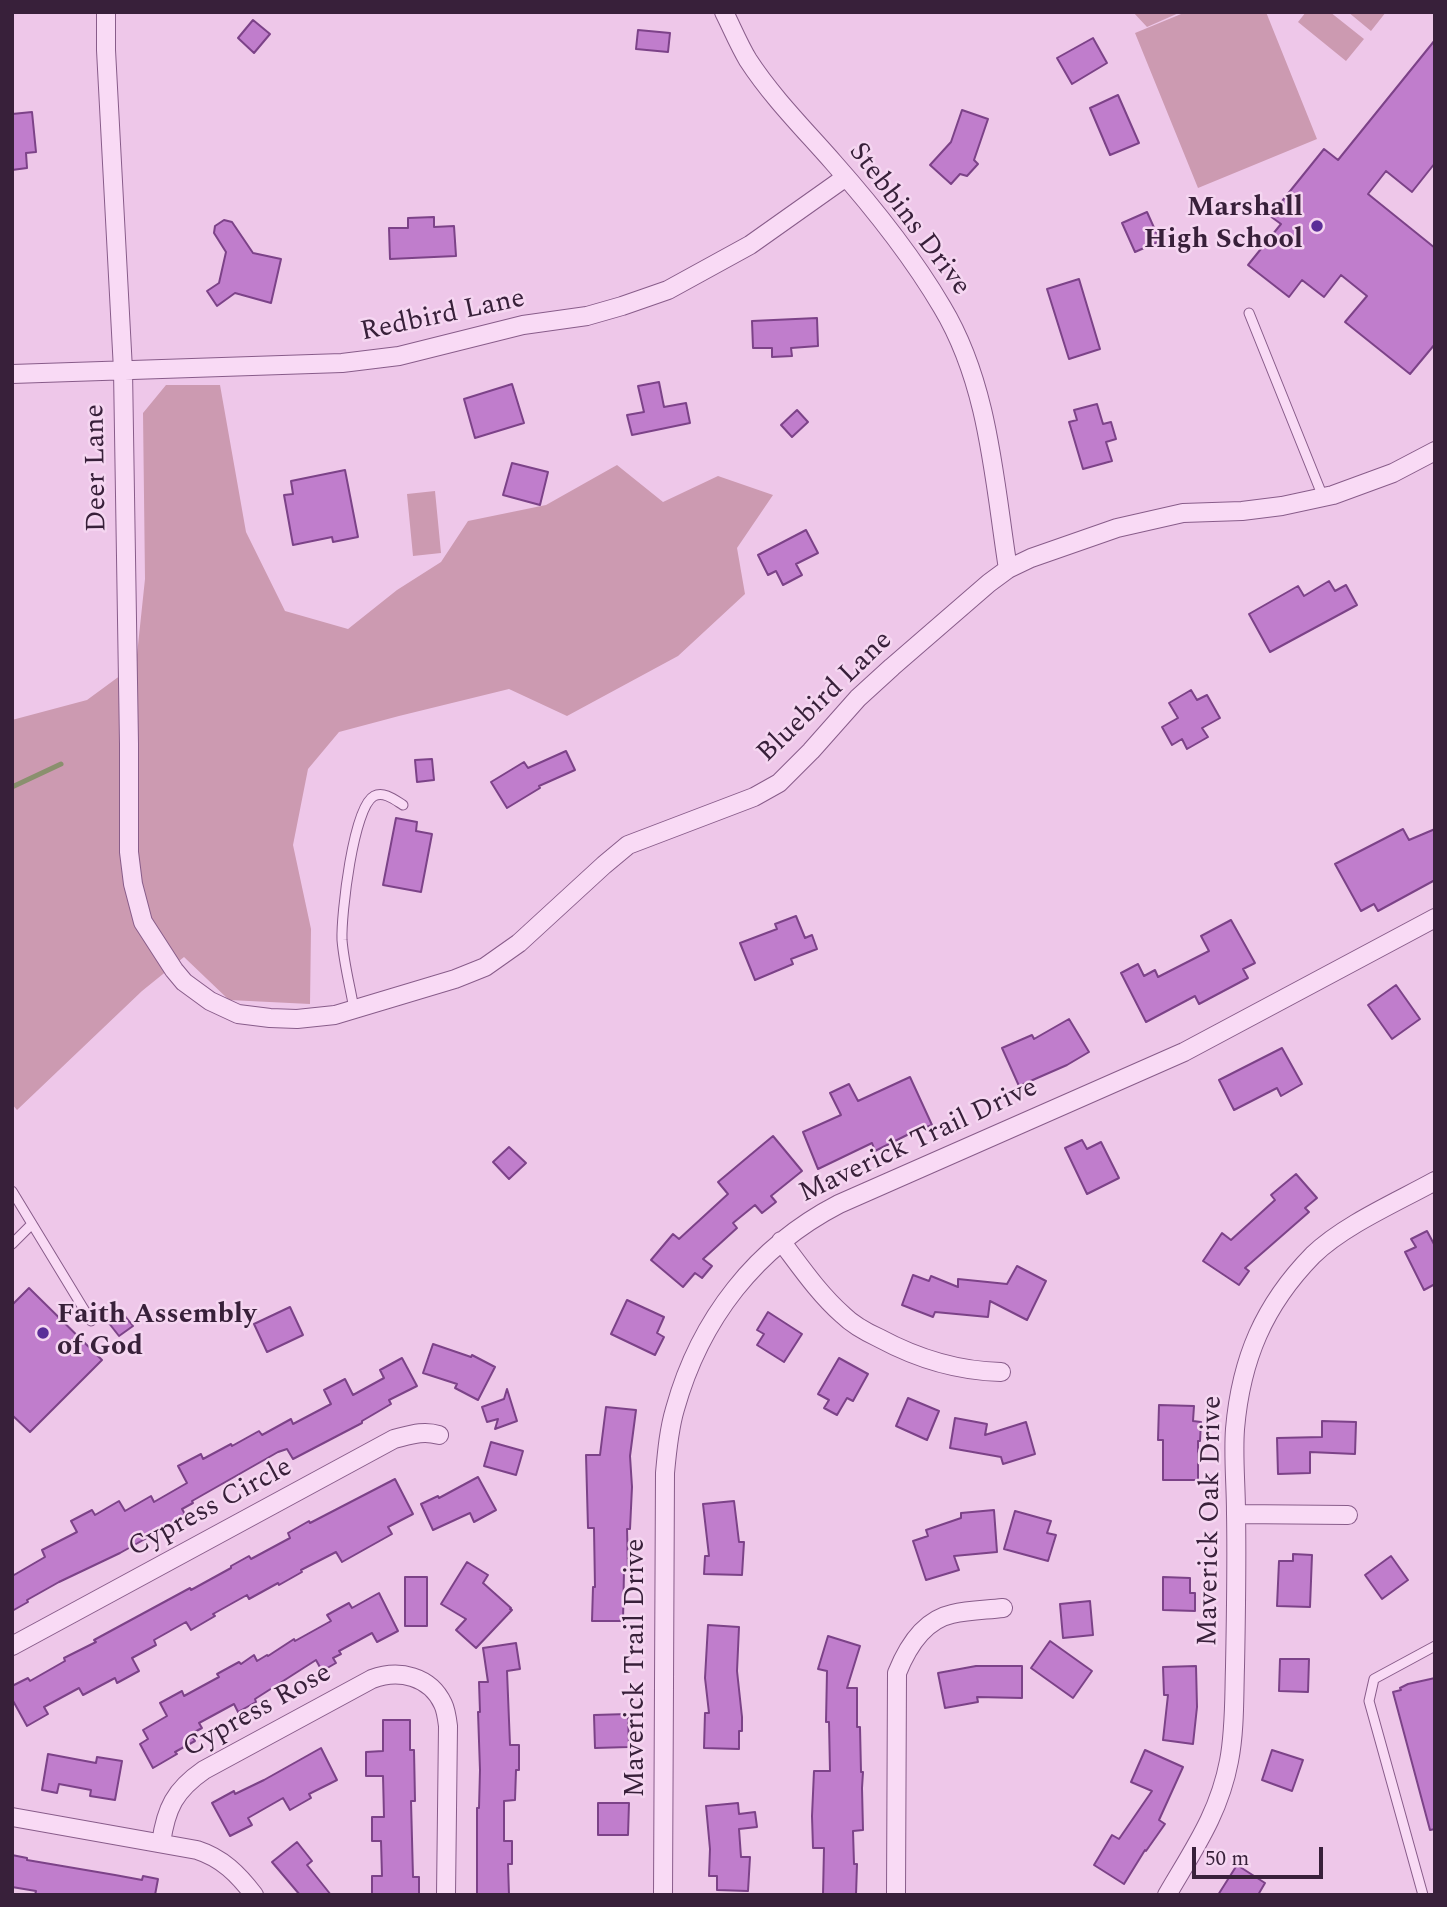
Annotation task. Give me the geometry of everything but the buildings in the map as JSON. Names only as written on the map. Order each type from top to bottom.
[{"type":"street","name":"Deer Lane","points":[[106,12],[123,370],[129,852],[133,884],[143,922]]},
{"type":"street","name":"Stebbins Drive","points":[[724,12],[747,59],[768,89],[846,177],[921,274],[943,307],[976,381],[985,420],[1008,569]]},
{"type":"street","name":"Redbird Lane","points":[[12,374],[342,363],[399,356],[523,325],[587,316],[680,284],[750,245],[846,177]]},
{"type":"street","name":"Bluebird Lane","points":[[143,922],[159,950],[184,982],[210,1001],[238,1014],[297,1019],[335,1015],[454,979],[485,967],[519,943],[628,845],[754,797],[779,783],[858,698],[1008,569],[1031,558],[1117,528],[1183,513],[1242,511],[1333,495],[1393,473],[1435,451]]},
{"type":"street","name":"Maverick Trail Drive","points":[[663,1895],[664,1486],[668,1439],[686,1375],[705,1334],[738,1286],[780,1241],[814,1216],[1184,1052],[1435,918]]},
{"type":"street","name":"Maverick Oak Drive","points":[[1167,1895],[1199,1844],[1221,1795],[1229,1760],[1234,1712],[1237,1592],[1235,1431],[1245,1367],[1257,1332],[1278,1296],[1316,1252],[1351,1226],[1435,1181]]},
{"type":"street","points":[[780,1241],[819,1290],[844,1316],[865,1331],[923,1359],[955,1368],[1002,1371]]},
{"type":"street","name":"Cypress Circle","points":[[12,1646],[394,1439],[415,1433],[431,1432],[439,1435]]},
{"type":"street","points":[[1236,1514],[1349,1515]]},
{"type":"street","points":[[895,1895],[897,1673],[906,1651],[936,1620],[951,1614],[1003,1608]]},
{"type":"street","name":"Cypress Rose","points":[[161,1843],[164,1823],[172,1801],[187,1782],[204,1770],[372,1679],[385,1674],[405,1674],[429,1685],[445,1707],[448,1726],[446,1895]]},
{"type":"street","points":[[12,1817],[209,1854],[241,1877],[254,1895]]},
{"type":"lane","points":[[1249,313],[1323,497]]},
{"type":"lane","points":[[354,1009],[342,938],[344,895],[351,855],[364,807],[372,797],[380,794],[391,797],[403,806]]},
{"type":"lane","points":[[12,1191],[91,1321]]},
{"type":"lane","points":[[12,1244],[32,1224]]},
{"type":"lane","points":[[1423,1895],[1369,1701],[1374,1679],[1435,1646]]},
{"type":"shaded area","points":[[1133,12],[1181,12],[1147,27]]},
{"type":"shaded area","points":[[1186,12],[1266,12],[1317,139],[1198,188],[1135,33]]},
{"type":"shaded area","points":[[1306,12],[1330,12],[1364,39],[1346,61],[1298,22]]},
{"type":"shaded area","points":[[1348,12],[1386,12],[1371,31]]},
{"type":"shaded area","points":[[166,385],[220,385],[246,532],[285,611],[348,629],[397,590],[441,562],[468,521],[546,505],[617,465],[663,502],[718,476],[773,495],[737,548],[745,594],[678,656],[567,716],[509,689],[339,732],[308,769],[293,845],[311,929],[310,1004],[229,1000],[184,957],[142,991],[17,1110],[12,1104],[12,720],[87,700],[136,664],[145,579],[143,413]]},
{"type":"shaded area","points":[[435,491],[441,553],[413,556],[407,494]]},
{"type":"waterway","points":[[12,787],[61,764]]},
{"type":"place","name":"Marshall High School","points":[[1317,226]]},
{"type":"place","name":"Faith Assembly of God","points":[[43,1333]]}]
